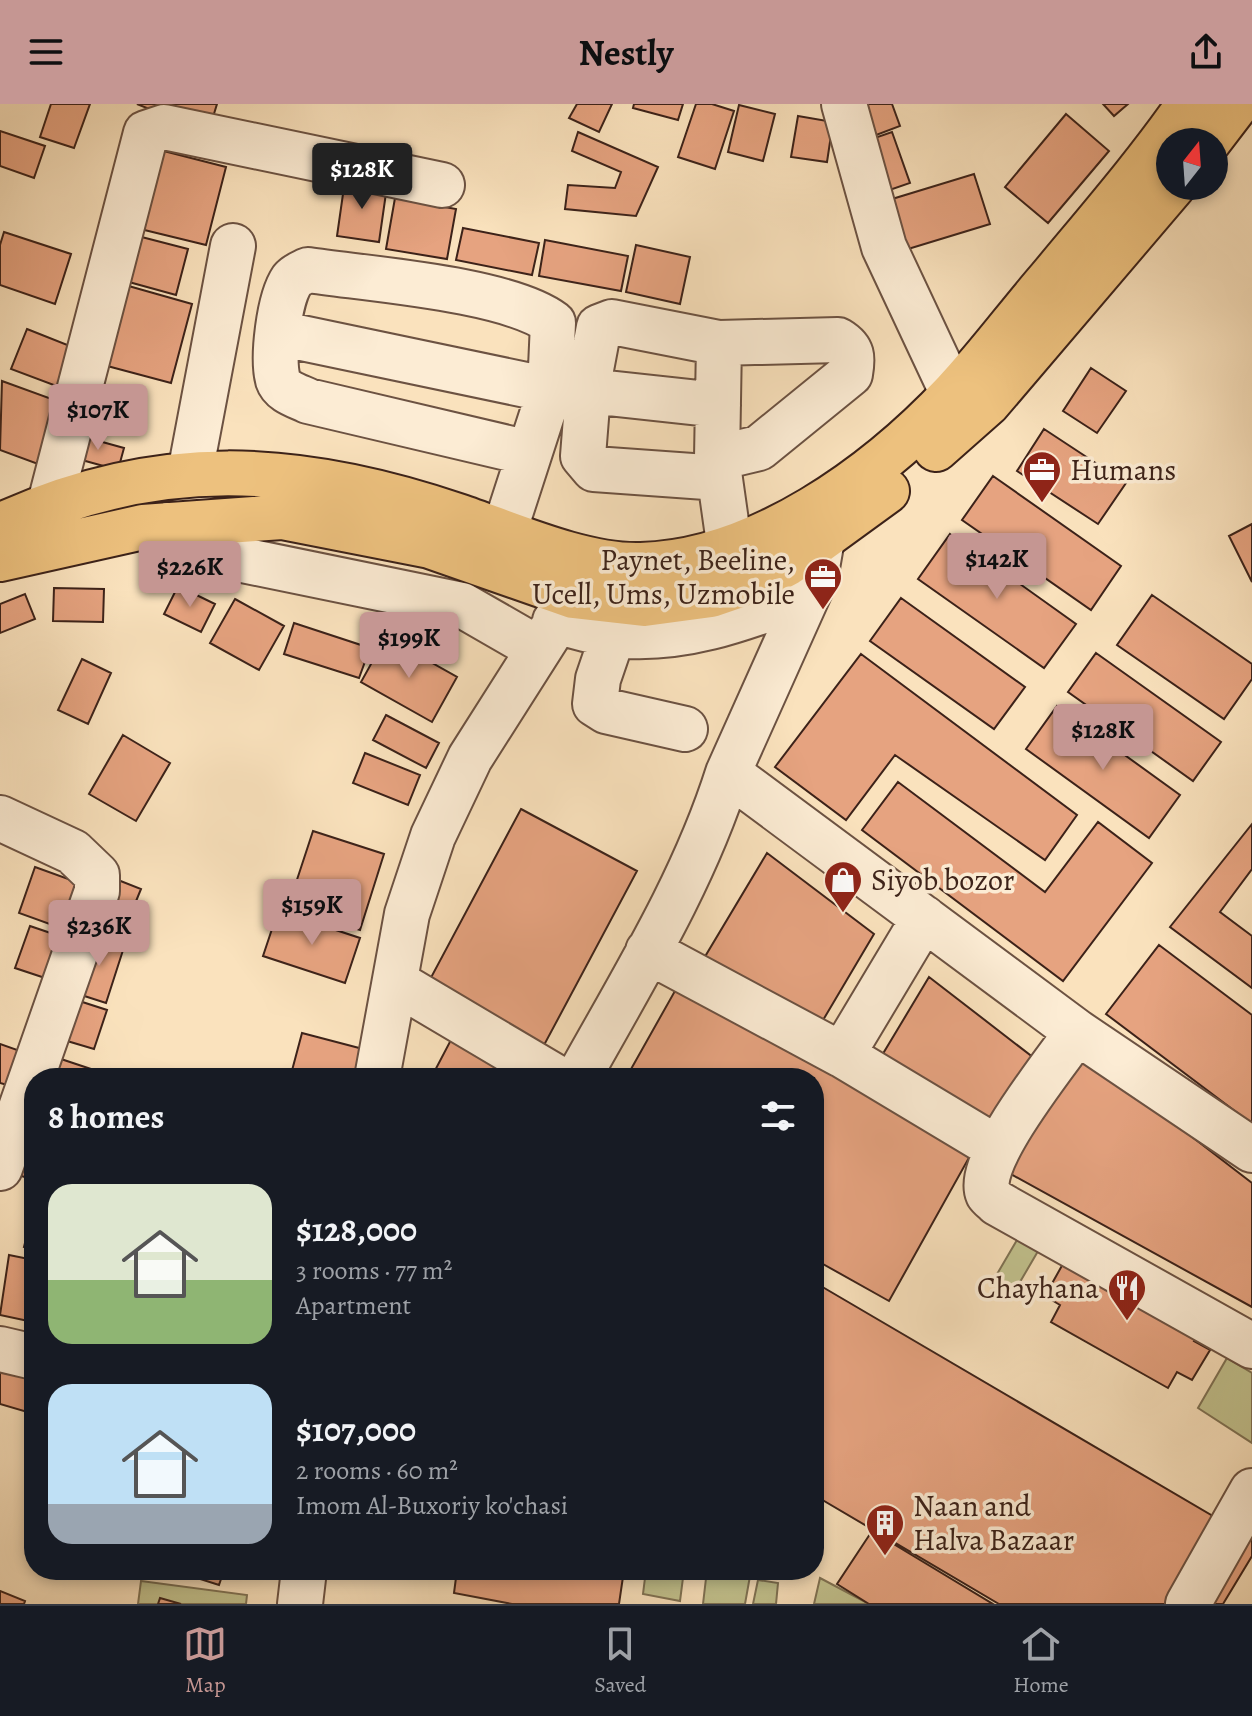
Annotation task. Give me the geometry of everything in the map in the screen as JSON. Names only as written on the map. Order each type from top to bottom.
[{"type":"main road","points":[[1180,128],[1189,104]]},
{"type":"main road","points":[[1219,128],[1237,104]]},
{"type":"main road","points":[[0,526],[49,507],[134,482],[190,473],[278,473],[390,493],[598,561],[639,566],[730,550],[802,515],[873,465],[1036,320],[1156,179]]},
{"type":"main road","points":[[0,559],[156,526],[282,517],[430,546],[555,622],[644,604],[711,595],[760,578],[822,539],[908,475],[988,403],[1036,320]]},
{"type":"main road","points":[[134,482],[156,526]]},
{"type":"street","points":[[844,104],[884,247],[953,394]]},
{"type":"street","points":[[49,507],[146,133],[164,127],[442,185]]},
{"type":"street","points":[[190,473],[233,246]]},
{"type":"street","points":[[504,532],[529,453],[569,391],[599,327],[612,322],[719,343],[838,340],[849,347],[853,359],[850,374],[759,448],[718,468],[594,469],[583,456],[569,391],[553,323],[538,312],[503,301],[308,270],[294,277],[286,294],[278,333],[278,381],[287,392],[308,401],[529,453]]},
{"type":"street","points":[[278,333],[569,391],[718,405]]},
{"type":"street","points":[[719,343],[718,468],[730,550]]},
{"type":"street","points":[[156,526],[179,547],[613,635],[659,637],[730,624],[807,595]]},
{"type":"street","points":[[584,1068],[648,951],[712,822],[728,773],[815,579],[822,539]]},
{"type":"street","points":[[379,1068],[407,914],[433,836],[470,758],[555,622]]},
{"type":"street","points":[[613,635],[598,679],[595,704],[606,711],[685,729]]},
{"type":"street","points":[[728,773],[1077,1032],[1252,1150]]},
{"type":"street","points":[[0,818],[73,852],[97,875],[97,891],[35,1068]]},
{"type":"street","points":[[842,1055],[924,918]]},
{"type":"street","points":[[648,951],[842,1055],[997,1148]]},
{"type":"street","points":[[395,982],[540,1068]]},
{"type":"street","points":[[1077,1032],[997,1148],[987,1179],[988,1193],[997,1203],[1252,1346]]},
{"type":"street","points":[[0,1168],[24,1099]]},
{"type":"street","points":[[0,1349],[24,1355]]},
{"type":"street","points":[[1188,1604],[1252,1491]]},
{"type":"street","points":[[300,1604],[303,1580]]},
{"type":"green space","points":[[1021,1233],[1041,1246],[1013,1294],[993,1281]]},
{"type":"green space","points":[[1227,1358],[1252,1373],[1252,1443],[1198,1408]]},
{"type":"green space","points":[[645,1580],[683,1580],[680,1601],[643,1594]]},
{"type":"green space","points":[[706,1580],[749,1580],[745,1604],[703,1604]]},
{"type":"green space","points":[[758,1580],[778,1583],[776,1604],[753,1604]]},
{"type":"green space","points":[[820,1580],[824,1580],[869,1604],[814,1604]]},
{"type":"green space","points":[[141,1581],[247,1595],[246,1604],[138,1604]]},
{"type":"building","points":[[51,104],[90,104],[74,148],[40,137]]},
{"type":"building","points":[[137,104],[161,104],[159,113]]},
{"type":"building","points":[[168,104],[217,104],[209,130],[165,116]]},
{"type":"building","points":[[577,104],[612,104],[599,132],[569,118]]},
{"type":"building","points":[[634,104],[683,104],[678,120],[633,108]]},
{"type":"building","points":[[696,104],[712,104],[734,111],[715,169],[678,157]]},
{"type":"building","points":[[859,104],[892,104],[900,126],[871,137]]},
{"type":"building","points":[[1103,104],[1128,104],[1114,116]]},
{"type":"building","points":[[739,105],[775,114],[763,161],[728,152]]},
{"type":"building","points":[[1066,114],[1109,151],[1048,223],[1005,187]]},
{"type":"building","points":[[798,116],[833,122],[827,162],[791,157]]},
{"type":"building","points":[[0,131],[45,146],[34,178],[0,166]]},
{"type":"building","points":[[578,132],[658,167],[636,216],[565,209],[568,185],[615,188],[621,172],[572,151]]},
{"type":"building","points":[[892,132],[910,183],[878,194],[860,143]]},
{"type":"building","points":[[152,148],[226,167],[206,245],[132,227]]},
{"type":"building","points":[[974,174],[990,224],[895,253],[879,203]]},
{"type":"building","points":[[345,180],[387,186],[379,242],[337,236]]},
{"type":"building","points":[[395,198],[456,209],[447,259],[386,249]]},
{"type":"building","points":[[463,228],[539,243],[532,275],[456,260]]},
{"type":"building","points":[[4,232],[71,254],[55,304],[0,285],[0,245]]},
{"type":"building","points":[[130,234],[188,249],[176,295],[118,279]]},
{"type":"building","points":[[545,240],[628,256],[621,291],[539,276]]},
{"type":"building","points":[[636,245],[690,257],[680,304],[626,292]]},
{"type":"building","points":[[118,283],[192,304],[171,383],[96,363]]},
{"type":"building","points":[[27,329],[75,348],[59,387],[11,369]]},
{"type":"building","points":[[1091,368],[1126,391],[1097,433],[1063,411]]},
{"type":"building","points":[[2,381],[60,402],[38,464],[0,450]]},
{"type":"building","points":[[1044,429],[1126,483],[1098,524],[1017,471]]},
{"type":"building","points":[[77,435],[124,448],[118,470],[71,457]]},
{"type":"building","points":[[993,476],[1121,566],[1091,610],[962,520]]},
{"type":"building","points":[[1252,524],[1252,582],[1229,536]]},
{"type":"building","points":[[950,534],[1076,624],[1044,668],[918,579]]},
{"type":"building","points":[[178,586],[215,604],[201,632],[164,614]]},
{"type":"building","points":[[54,588],[104,589],[103,622],[53,621]]},
{"type":"building","points":[[25,594],[35,619],[0,633],[0,604]]},
{"type":"building","points":[[1152,595],[1252,664],[1252,679],[1224,719],[1117,645]]},
{"type":"building","points":[[901,598],[1025,687],[994,729],[870,641]]},
{"type":"building","points":[[235,599],[284,626],[259,670],[210,643]]},
{"type":"building","points":[[294,623],[370,648],[359,678],[284,654]]},
{"type":"building","points":[[386,637],[457,677],[432,722],[361,682]]},
{"type":"building","points":[[1096,653],[1221,742],[1193,781],[1068,692]]},
{"type":"building","points":[[861,654],[1077,815],[1045,860],[895,755],[846,820],[775,767]]},
{"type":"building","points":[[82,659],[111,673],[88,724],[58,710]]},
{"type":"building","points":[[1057,706],[1180,795],[1149,838],[1026,749]]},
{"type":"building","points":[[386,715],[439,743],[426,768],[373,740]]},
{"type":"building","points":[[123,735],[170,763],[136,821],[89,794]]},
{"type":"building","points":[[365,753],[420,775],[408,805],[353,783]]},
{"type":"building","points":[[898,782],[1045,892],[1098,822],[1152,863],[1063,981],[862,830]]},
{"type":"building","points":[[521,809],[637,871],[543,1047],[427,985]]},
{"type":"building","points":[[1252,824],[1252,869],[1220,912],[1252,936],[1252,988],[1170,927]]},
{"type":"building","points":[[313,831],[384,854],[360,930],[288,907]]},
{"type":"building","points":[[767,853],[874,934],[816,1032],[700,965]]},
{"type":"building","points":[[35,867],[85,885],[69,931],[19,913]]},
{"type":"building","points":[[113,878],[141,889],[121,938],[94,927]]},
{"type":"building","points":[[278,911],[360,938],[345,983],[263,956]]},
{"type":"building","points":[[30,926],[74,941],[60,983],[15,968]]},
{"type":"building","points":[[92,933],[125,944],[106,1003],[72,992]]},
{"type":"building","points":[[1159,945],[1252,1015],[1252,1124],[1106,1014]]},
{"type":"building","points":[[929,977],[1034,1058],[989,1134],[875,1067]]},
{"type":"building","points":[[680,982],[975,1147],[889,1301],[824,1265],[824,1068],[632,1068]]},
{"type":"building","points":[[70,998],[107,1010],[94,1049],[57,1038]]},
{"type":"building","points":[[302,1033],[363,1049],[358,1068],[293,1068]]},
{"type":"building","points":[[453,1036],[510,1068],[436,1068]]},
{"type":"building","points":[[0,1044],[23,1052],[11,1086],[0,1083]]},
{"type":"building","points":[[1083,1053],[1252,1183],[1252,1307],[1007,1172]]},
{"type":"building","points":[[52,1056],[88,1068],[48,1068]]},
{"type":"building","points":[[24,1140],[24,1177],[12,1173]]},
{"type":"building","points":[[9,1255],[24,1258],[24,1320],[0,1315]]},
{"type":"building","name":"Chayhana","points":[[1064,1262],[1204,1323],[1194,1341],[1210,1350],[1192,1380],[1177,1372],[1168,1388],[1051,1322],[1060,1305],[1045,1296]]},
{"type":"building","points":[[824,1288],[1230,1526],[1184,1604],[999,1604],[824,1501]]},
{"type":"building","points":[[0,1366],[24,1373],[24,1411],[0,1404]]},
{"type":"building","points":[[1252,1509],[1252,1556],[1223,1604],[1194,1604]]},
{"type":"building","name":"Naan and Halva Bazaar","points":[[872,1531],[993,1604],[869,1604],[837,1584]]},
{"type":"building","points":[[203,1580],[221,1580],[219,1585]]},
{"type":"building","points":[[456,1580],[623,1580],[619,1604],[512,1604],[454,1593]]},
{"type":"building","points":[[0,1591],[25,1601],[24,1604],[0,1604]]},
{"type":"building","points":[[160,1598],[181,1604],[158,1604]]},
{"type":"place","name":"Humans","points":[[1042,504]]},
{"type":"place","name":"Paynet, Beeline, Ucell, Ums, Uzmobile","points":[[823,611]]},
{"type":"place","name":"Siyob bozor","points":[[843,914]]},
{"type":"place","name":"Chayhana","points":[[1127,1322]]},
{"type":"place","name":"Naan and Halva Bazaar","points":[[885,1557]]}]
